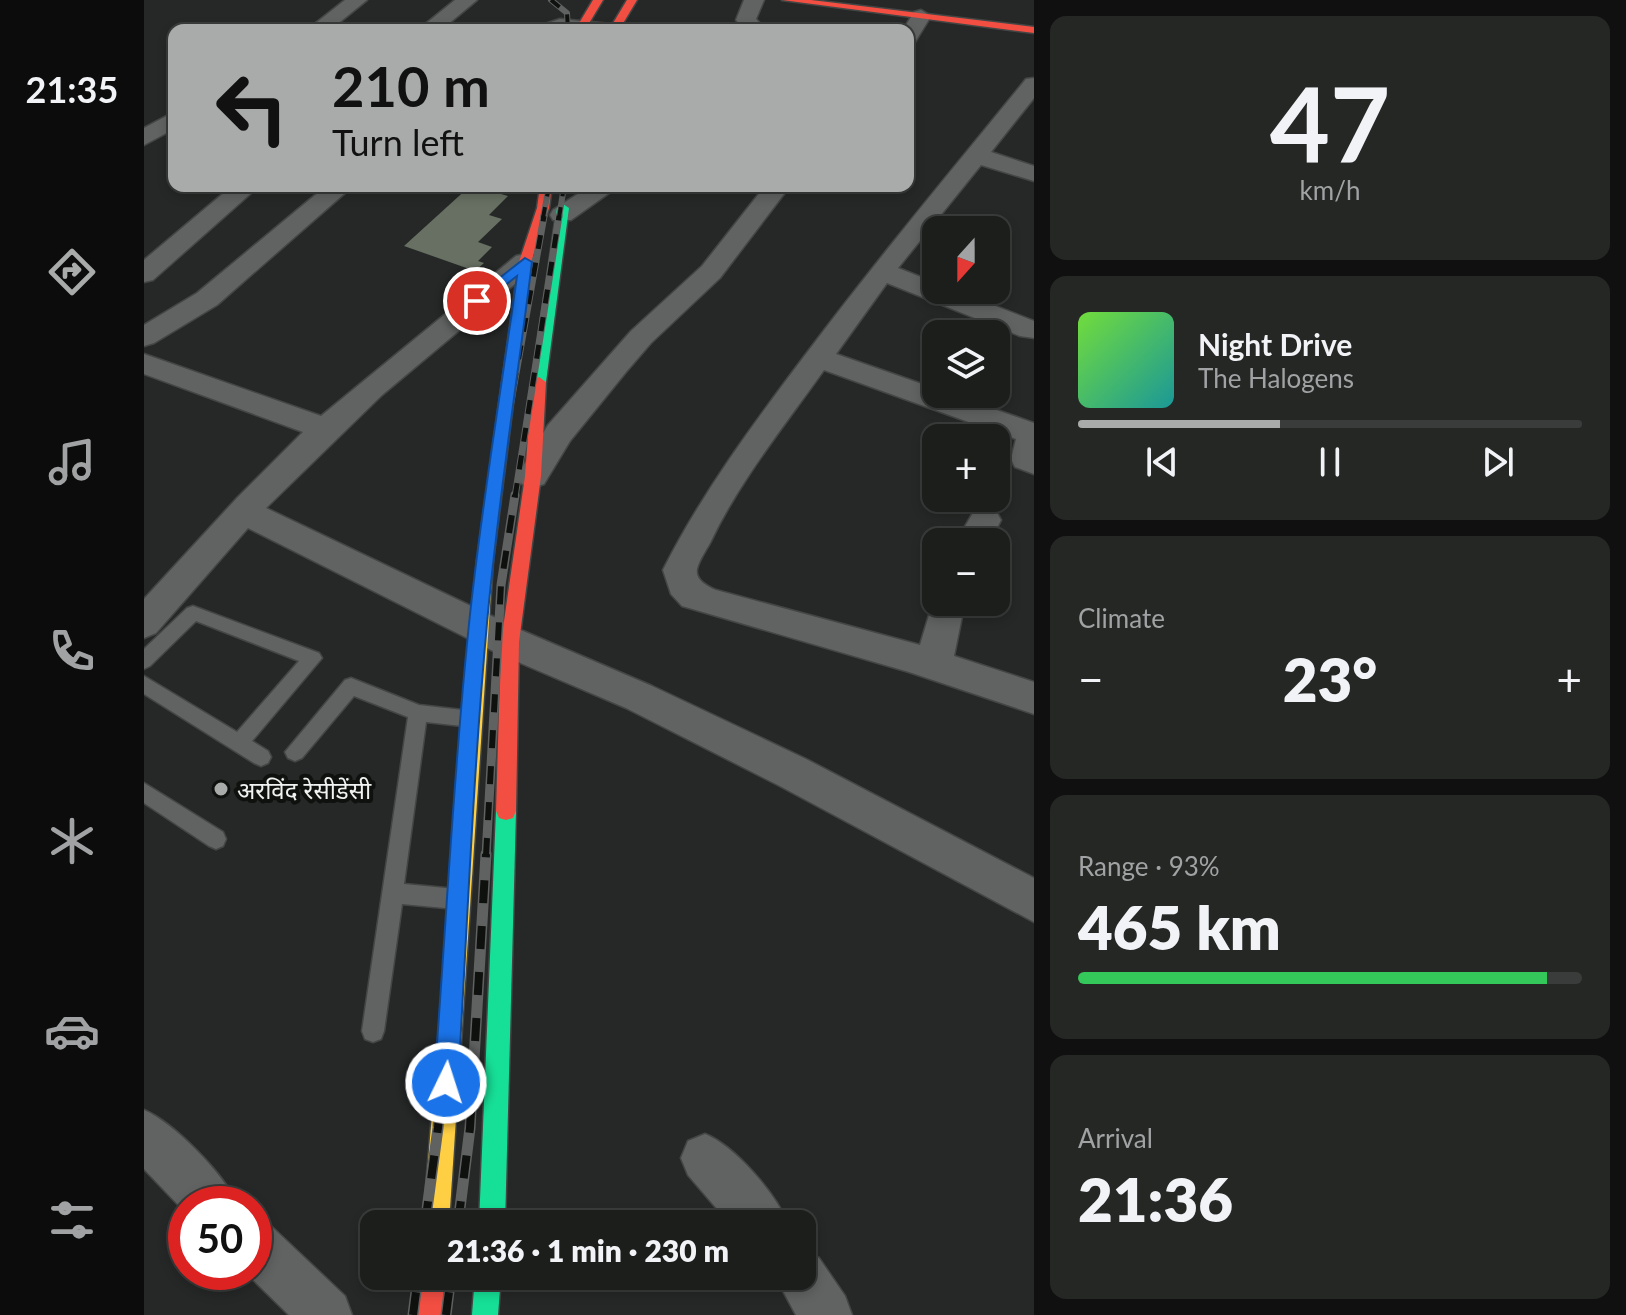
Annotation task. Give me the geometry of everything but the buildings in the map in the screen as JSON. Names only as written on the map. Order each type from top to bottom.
[{"type":"main road","points":[[583,24],[598,0]]},
{"type":"main road","points":[[616,24],[632,0]]},
{"type":"main road","points":[[787,0],[901,24]]},
{"type":"main road","points":[[882,0],[1034,19]]},
{"type":"main road","points":[[915,27],[1034,30]]},
{"type":"main road","points":[[493,1210],[496,1174],[494,479],[525,262],[545,192]]},
{"type":"main road","points":[[437,1210],[471,719],[533,476],[536,404],[566,192]]},
{"type":"main road","points":[[429,1315],[431,1290]]},
{"type":"main road","points":[[485,1315],[487,1290]]},
{"type":"street","points":[[325,24],[357,0]]},
{"type":"street","points":[[436,24],[467,0]]},
{"type":"street","points":[[1034,84],[882,271],[738,467],[702,525],[680,570],[683,584],[694,596],[713,603],[934,664],[1034,698]]},
{"type":"street","points":[[144,138],[168,123]]},
{"type":"street","points":[[975,155],[1034,174]]},
{"type":"street","points":[[144,274],[240,192]]},
{"type":"street","points":[[144,337],[187,314],[207,299],[334,192]]},
{"type":"street","points":[[562,215],[598,192]]},
{"type":"street","points":[[533,476],[559,433],[606,376],[641,337],[711,272],[773,192]]},
{"type":"street","points":[[144,623],[244,512],[327,429],[404,358],[525,262]]},
{"type":"street","points":[[882,271],[1030,330]]},
{"type":"street","points":[[819,358],[1033,434],[1026,459],[1034,463]]},
{"type":"street","points":[[144,364],[327,429]]},
{"type":"street","points":[[244,512],[494,634],[639,697],[792,772],[1034,901]]},
{"type":"street","points":[[934,664],[945,616]]},
{"type":"street","points":[[144,1134],[195,1186]]},
{"type":"street","points":[[705,1158],[751,1210]]},
{"type":"street","points":[[272,1262],[326,1315]]},
{"type":"street","points":[[810,1290],[826,1315]]},
{"type":"lane","points":[[144,661],[193,613],[313,658],[239,743]]},
{"type":"lane","points":[[144,684],[261,757]]},
{"type":"lane","points":[[295,752],[351,686],[418,713],[471,719]]},
{"type":"lane","points":[[373,1031],[418,713]]},
{"type":"lane","points":[[144,792],[216,839]]},
{"type":"lane","points":[[393,893],[459,899]]},
{"type":"railway","points":[[551,0],[567,13],[568,24]]},
{"type":"railway","points":[[543,218],[548,192]]},
{"type":"railway","points":[[559,218],[563,192]]},
{"type":"railway","points":[[494,497],[544,216]]},
{"type":"railway","points":[[515,497],[559,216]]},
{"type":"railway","points":[[458,856],[478,587],[494,495]]},
{"type":"railway","points":[[486,856],[501,585],[515,495]]},
{"type":"railway","points":[[427,1210],[438,1128],[458,854]]},
{"type":"railway","points":[[460,1210],[470,1128],[486,854]]},
{"type":"railway","points":[[413,1315],[416,1290]]},
{"type":"railway","points":[[446,1315],[449,1290]]},
{"type":"traffic: fast","points":[[539,382],[563,208]]},
{"type":"traffic: fast","points":[[492,1210],[506,811]]},
{"type":"traffic: fast","points":[[485,1315],[487,1290]]},
{"type":"traffic: slow","points":[[437,1210],[485,561]]},
{"type":"traffic: jam","points":[[584,24],[598,0]]},
{"type":"traffic: jam","points":[[618,24],[632,0]]},
{"type":"traffic: jam","points":[[787,0],[1034,30]]},
{"type":"traffic: jam","points":[[485,561],[525,262],[545,192]]},
{"type":"traffic: jam","points":[[506,811],[510,642],[533,476],[539,382]]},
{"type":"traffic: jam","points":[[429,1315],[431,1290]]},
{"type":"place","name":"अरविंद रेसीडेंसी","points":[[221,789]]},
{"type":"route","points":[[446,1083],[478,626],[494,479],[525,262],[477,301]]}]
